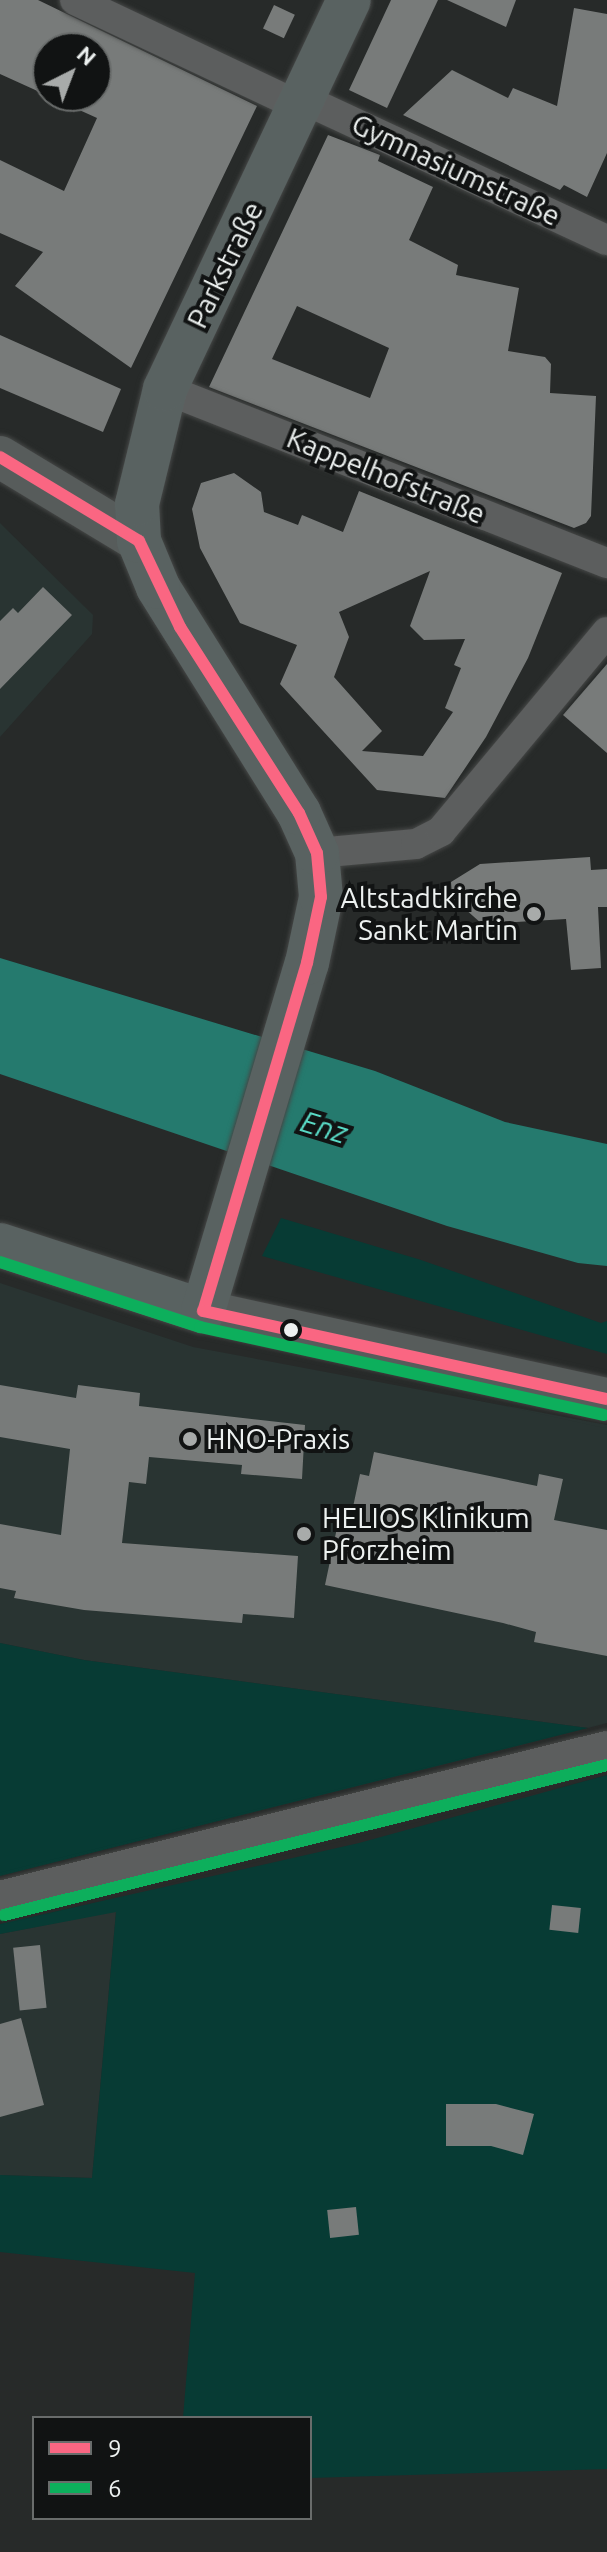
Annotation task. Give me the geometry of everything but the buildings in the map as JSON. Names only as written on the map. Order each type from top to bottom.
[{"type":"main road","name":"Parkstraße","points":[[139,541],[138,488],[165,389],[303,104],[349,0]]},
{"type":"main road","points":[[0,457],[139,541],[180,627],[299,813],[317,853],[321,897],[305,967],[203,1311]]},
{"type":"main road","points":[[0,1245],[203,1311],[607,1399]]},
{"type":"street","name":"Gymnasiumstraße","points":[[75,0],[607,240]]},
{"type":"street","name":"Kappelhofstraße","points":[[165,389],[607,563]]},
{"type":"street","points":[[317,853],[416,844],[441,831],[607,632]]},
{"type":"street","points":[[0,1899],[607,1749]]},
{"type":"shaded area","points":[[0,523],[93,615],[92,634],[0,737]]},
{"type":"shaded area","points":[[281,1218],[421,1260],[601,1323],[607,1321],[607,1354],[262,1256]]},
{"type":"shaded area","name":"HELIOS Klinikum Pforzheim","points":[[0,1283],[193,1347],[607,1425],[607,1723],[588,1728],[84,1660],[0,1643]]},
{"type":"shaded area","points":[[0,1643],[84,1660],[588,1728],[0,1876]]},
{"type":"shaded area","points":[[607,1775],[607,2469],[312,2478],[312,2416],[183,2416],[195,2273],[0,2252],[0,2175],[92,2178],[116,1912],[0,1934],[0,1924],[359,1843]]},
{"type":"shaded area","points":[[116,1911],[92,2178],[0,2175],[0,1934]]},
{"type":"water","name":"Enz","points":[[0,958],[375,1071],[505,1122],[607,1144],[607,1266],[578,1263],[447,1226],[0,1074]]},
{"type":"transit line","name":"9","points":[[0,457],[139,541],[180,627],[299,813],[317,853],[321,897],[307,963],[203,1311]]},
{"type":"transit line","name":"6","points":[[0,1262],[200,1327],[604,1415]]},
{"type":"transit line","name":"9","points":[[203,1311],[607,1399]]},
{"type":"transit line","name":"6","points":[[4,1915],[607,1765]]},
{"type":"place","name":"Altstadtkirche Sankt Martin","points":[[534,914]]},
{"type":"place","name":"HNO-Praxis","points":[[190,1439]]},
{"type":"place","name":"HELIOS Klinikum Pforzheim","points":[[304,1534]]}]
